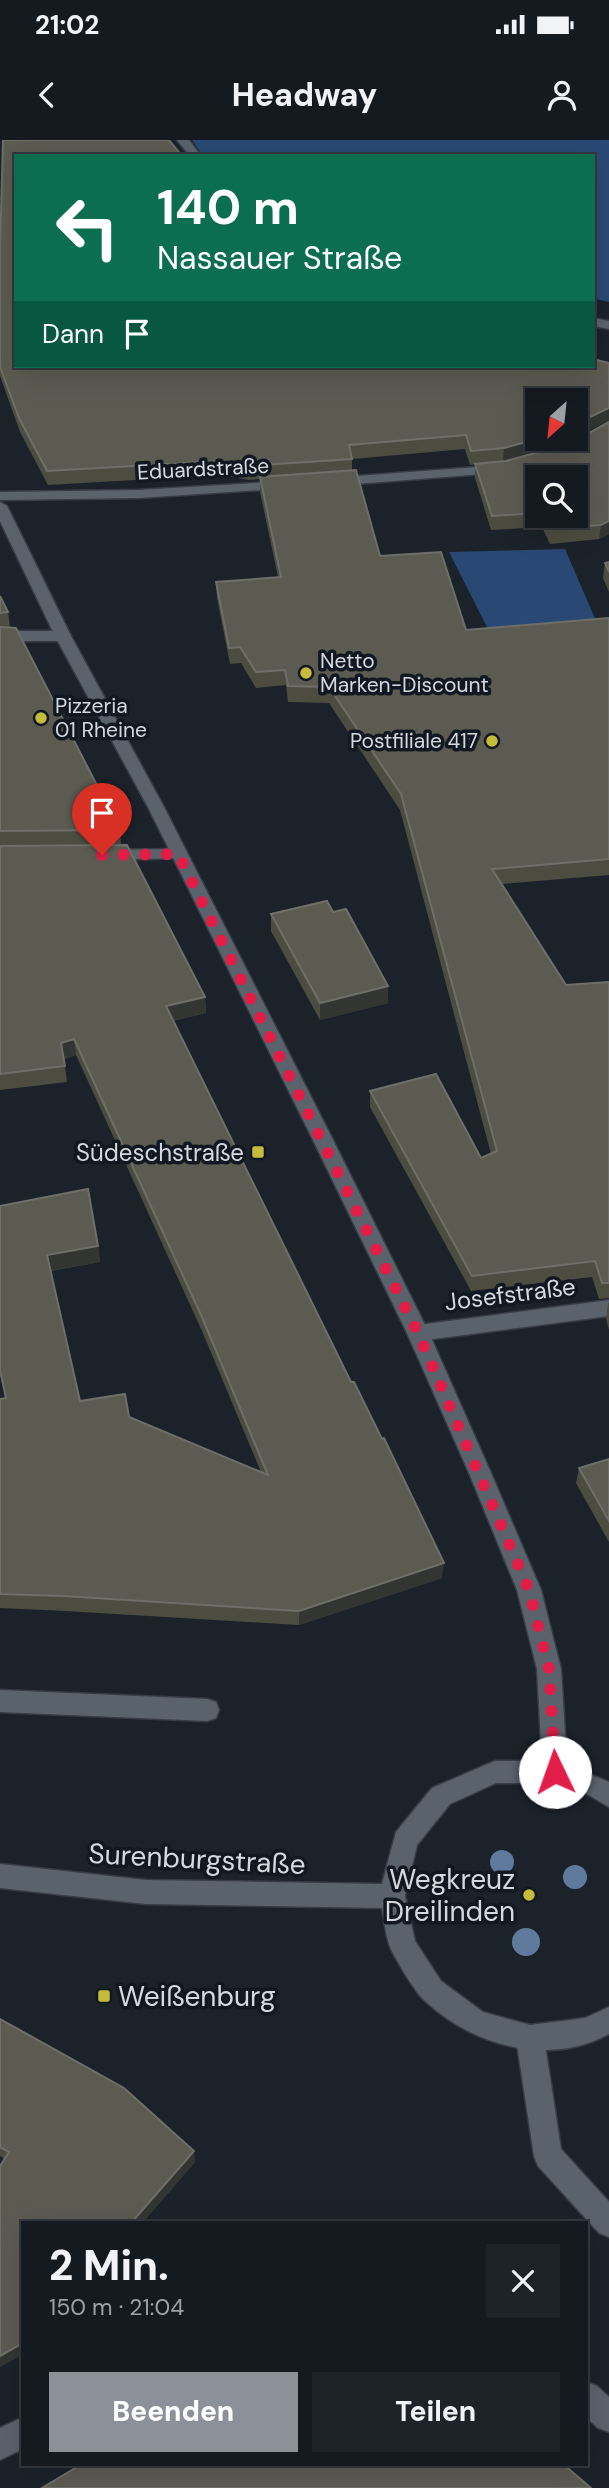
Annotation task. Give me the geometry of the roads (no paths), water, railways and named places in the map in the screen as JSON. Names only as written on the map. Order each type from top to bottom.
[{"type":"main road","points":[[183,140],[194,154]]},
{"type":"main road","name":"Eduardstraße","points":[[0,496],[139,494],[313,484],[431,476],[515,465]]},
{"type":"main road","points":[[0,506],[63,636],[178,854],[418,1333],[529,1590],[549,1669],[555,1772]]},
{"type":"main road","points":[[0,636],[63,636]]},
{"type":"main road","points":[[82,855],[178,854]]},
{"type":"main road","name":"Josefstraße","points":[[418,1333],[609,1308]]},
{"type":"main road","points":[[0,1701],[207,1710]]},
{"type":"main road","points":[[609,1796],[595,1787],[555,1772],[495,1772],[441,1796],[405,1839],[392,1896],[403,1946],[432,1990],[476,2023],[530,2038],[589,2031],[609,2020]]},
{"type":"main road","name":"Surenburgstraße","points":[[0,1875],[132,1891],[269,1896],[392,1896]]},
{"type":"main road","points":[[530,2038],[548,2156],[609,2224]]},
{"type":"main road","points":[[588,2400],[609,2417]]},
{"type":"main road","points":[[0,2445],[21,2433]]},
{"type":"place","name":"Netto Marken-Discount","points":[[306,673]]},
{"type":"place","name":"Pizzeria 01 Rheine","points":[[41,718]]},
{"type":"place","name":"Postfiliale 417","points":[[492,741]]},
{"type":"place","name":"Südeschstraße","points":[[258,1152]]},
{"type":"place","name":"Wegkreuz Dreilinden","points":[[529,1895]]},
{"type":"place","name":"Weißenburg","points":[[104,1996]]}]
